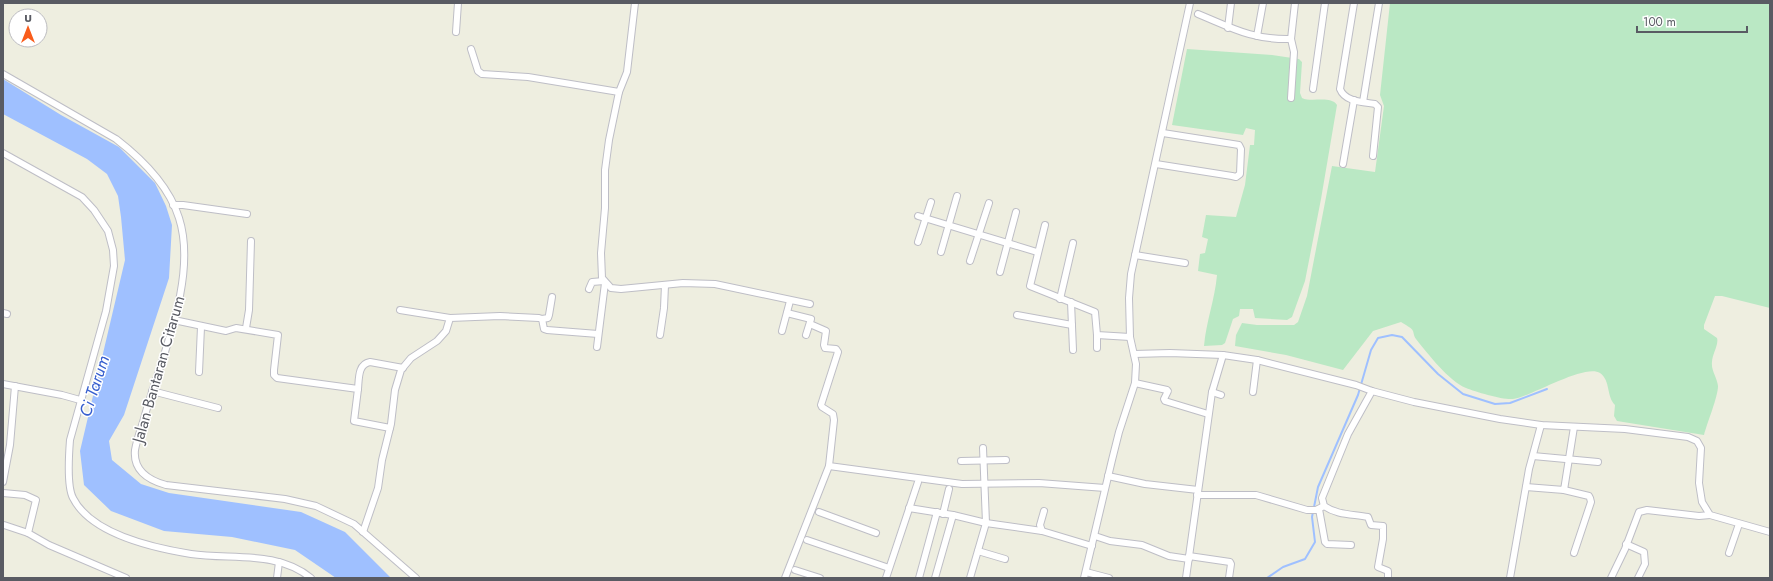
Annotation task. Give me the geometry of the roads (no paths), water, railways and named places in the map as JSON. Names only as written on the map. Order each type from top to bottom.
[{"type":"street","points":[[456,32],[458,3]]},
{"type":"street","points":[[635,3],[627,72],[619,92],[608,140],[604,170],[606,208],[601,253],[602,275],[605,282],[611,288],[621,289],[683,283],[715,284],[810,304]]},
{"type":"street","points":[[1109,578],[1085,575],[1119,432],[1135,383],[1136,364],[1130,337],[1130,287],[1135,255],[1190,3]]},
{"type":"street","points":[[1228,28],[1231,3]]},
{"type":"street","points":[[1257,36],[1263,3]]},
{"type":"street","points":[[1291,98],[1294,52],[1291,39],[1295,3]]},
{"type":"street","points":[[1313,89],[1325,3]]},
{"type":"street","points":[[1354,3],[1340,89],[1344,96],[1354,100],[1375,104],[1378,109],[1373,156]]},
{"type":"street","points":[[1363,102],[1379,3]]},
{"type":"street","points":[[1198,14],[1235,31],[1274,39],[1291,39]]},
{"type":"street","points":[[471,49],[478,71],[482,74],[528,77],[619,92]]},
{"type":"street","name":"Jalan Bantaran Citarum","points":[[3,74],[116,139],[141,159],[156,177],[179,218],[182,231],[185,264],[174,320],[136,444],[134,457],[136,464],[144,476],[152,481],[197,489],[285,499],[316,506],[336,514],[363,532],[416,578]]},
{"type":"street","points":[[1343,164],[1354,100]]},
{"type":"street","points":[[1156,164],[1232,176],[1240,174],[1242,149],[1239,144],[1162,133]]},
{"type":"street","points":[[3,153],[82,197],[94,210],[108,231],[113,250],[114,266],[106,311],[70,440],[69,461],[72,497],[86,516],[103,527],[144,544],[191,554],[244,557],[279,562],[311,578]]},
{"type":"street","points":[[941,252],[957,196]]},
{"type":"street","points":[[918,242],[931,202]]},
{"type":"street","points":[[970,261],[989,203]]},
{"type":"street","points":[[173,205],[183,205],[246,214]]},
{"type":"street","points":[[1000,272],[1016,212]]},
{"type":"street","points":[[918,216],[979,233],[1037,252]]},
{"type":"street","points":[[1045,225],[1037,252],[1030,286],[1096,313],[1097,348]]},
{"type":"street","points":[[246,328],[249,310],[251,241]]},
{"type":"street","points":[[1060,298],[1073,243]]},
{"type":"street","points":[[1135,255],[1185,263]]},
{"type":"street","points":[[589,289],[592,282],[605,282]]},
{"type":"street","points":[[597,347],[605,282]]},
{"type":"street","points":[[660,335],[664,308],[664,285]]},
{"type":"street","points":[[400,310],[450,318],[500,316],[548,318],[550,315],[552,297]]},
{"type":"street","points":[[782,331],[790,301]]},
{"type":"street","points":[[1071,302],[1073,350]]},
{"type":"street","points":[[787,313],[810,318],[811,320],[806,335]]},
{"type":"street","points":[[1017,315],[1072,325]]},
{"type":"street","points":[[363,532],[378,488],[382,460],[390,428],[395,390],[403,368],[411,358],[437,341],[446,331],[450,318]]},
{"type":"street","points":[[542,318],[544,329],[547,330],[598,334]]},
{"type":"street","points":[[174,320],[201,327],[226,331],[236,328],[246,328],[278,336],[274,370],[274,375],[277,378],[358,389]]},
{"type":"street","points":[[785,578],[829,466],[834,416],[821,405],[838,353],[836,349],[828,350],[825,347],[826,331],[810,324]]},
{"type":"street","points":[[199,372],[201,327]]},
{"type":"street","points":[[1097,335],[1130,337]]},
{"type":"street","points":[[1134,354],[1170,352],[1223,355],[1257,360],[1356,385],[1371,391],[1414,402],[1542,425],[1624,429],[1688,437],[1697,441],[1702,450],[1699,483],[1702,502],[1710,515]]},
{"type":"street","points":[[1186,578],[1208,414],[1212,392],[1223,355]]},
{"type":"street","points":[[1253,392],[1257,360]]},
{"type":"street","points":[[390,428],[354,421],[361,367],[365,363],[370,362],[403,368]]},
{"type":"street","points":[[1135,383],[1167,390],[1164,399],[1165,401],[1208,414]]},
{"type":"street","points":[[3,384],[62,395],[80,400]]},
{"type":"street","points":[[3,482],[10,445],[15,386]]},
{"type":"street","points":[[152,390],[218,408]]},
{"type":"street","points":[[1351,545],[1327,544],[1324,542],[1317,509],[1348,434],[1371,391]]},
{"type":"street","points":[[1212,392],[1221,394]]},
{"type":"street","points":[[1510,578],[1526,487],[1542,425]]},
{"type":"street","points":[[1564,490],[1574,427]]},
{"type":"street","points":[[970,578],[986,523],[983,485],[983,448]]},
{"type":"street","points":[[1533,456],[1598,462]]},
{"type":"street","points":[[962,461],[1006,460]]},
{"type":"street","points":[[829,466],[952,483],[983,485],[1039,483],[1105,488]]},
{"type":"street","points":[[1108,476],[1197,493],[1256,495],[1337,513],[1368,517],[1371,525],[1384,526],[1378,567],[1388,571],[1388,578]]},
{"type":"street","points":[[886,578],[918,482]]},
{"type":"street","points":[[1526,487],[1564,490],[1588,496],[1590,498],[1591,502],[1574,553]]},
{"type":"street","points":[[919,578],[949,489]]},
{"type":"street","points":[[3,493],[24,495],[36,500],[28,533]]},
{"type":"street","points":[[909,508],[953,515],[986,523],[1042,531],[1092,546]]},
{"type":"street","points":[[1042,531],[1040,525],[1044,510]]},
{"type":"street","points":[[1611,578],[1641,510],[1699,516],[1710,515],[1770,532]]},
{"type":"street","points":[[819,512],[876,533]]},
{"type":"street","points":[[935,578],[953,515]]},
{"type":"street","points":[[1729,553],[1739,524]]},
{"type":"street","points":[[4,525],[28,533],[48,545],[126,578]]},
{"type":"street","points":[[1094,536],[1110,541],[1142,545],[1169,556],[1230,562],[1229,578]]},
{"type":"street","points":[[808,540],[889,568]]},
{"type":"street","points":[[1626,544],[1644,552],[1645,564],[1638,578]]},
{"type":"street","points":[[978,551],[1005,559]]},
{"type":"street","points":[[277,578],[279,562]]},
{"type":"street","points":[[795,570],[820,578]]},
{"type":"water","points":[[3,79],[61,115],[119,147],[155,183],[166,206],[172,225],[169,278],[124,415],[109,441],[112,460],[141,484],[169,493],[301,512],[345,532],[391,578],[336,578],[295,550],[232,537],[164,531],[111,511],[84,485],[80,451],[125,260],[118,196],[107,174],[87,159],[3,114]]},
{"type":"waterway","points":[[1267,578],[1283,567],[1305,559],[1315,542],[1312,517],[1318,487],[1358,395],[1371,350],[1378,338],[1392,335],[1402,337],[1438,374],[1463,394],[1495,404],[1510,403],[1547,389]]},
{"type":"water label","name":"Ci Tarum","points":[[94,386]]}]
